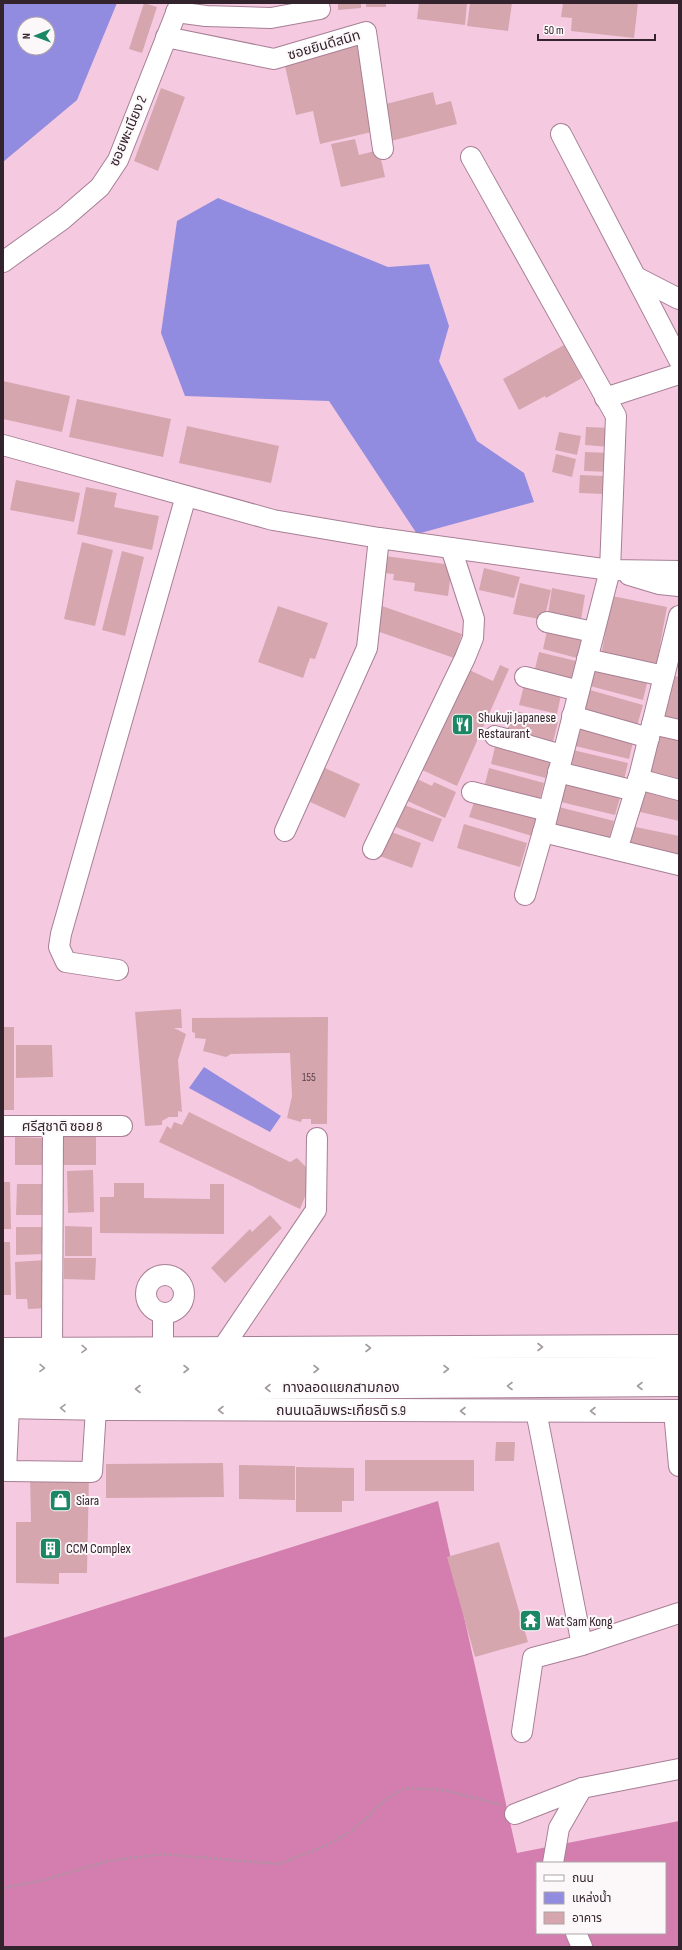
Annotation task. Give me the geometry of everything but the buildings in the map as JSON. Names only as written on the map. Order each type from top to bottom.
[{"type":"main road","points":[[3,1349],[679,1346]]},
{"type":"main road","name":"ทางลอดแยกสามกอง","points":[[3,1367],[107,1369],[679,1368]]},
{"type":"main road","name":"ทางลอดแยกสามกอง","points":[[5,1400],[107,1389],[679,1385]]},
{"type":"main road","name":"ถนนเฉลิมพระเกียรติ ร.9","points":[[5,1400],[96,1409],[676,1411]]},
{"type":"street","points":[[178,7],[206,16],[271,18],[320,9]]},
{"type":"street","name":"ซอยพะเนียง 2","points":[[3,262],[63,219],[100,187],[118,160],[178,7]]},
{"type":"street","name":"ซอยยินดีสนิท","points":[[166,37],[274,59],[366,32],[383,149]]},
{"type":"street","points":[[560,134],[638,278],[679,360]]},
{"type":"street","points":[[471,157],[616,416],[610,570],[543,832],[525,895]]},
{"type":"street","points":[[638,278],[679,299]]},
{"type":"street","points":[[605,398],[679,374]]},
{"type":"street","points":[[3,445],[273,520],[379,538],[610,570],[679,571]]},
{"type":"street","points":[[118,970],[66,962],[60,947],[60,934],[186,496]]},
{"type":"street","points":[[285,831],[366,648],[379,538]]},
{"type":"street","points":[[373,849],[466,658],[473,638],[474,619],[452,548]]},
{"type":"street","points":[[610,570],[659,584],[679,586]]},
{"type":"street","points":[[617,850],[637,785],[650,731],[670,671],[679,616]]},
{"type":"street","points":[[547,622],[594,632]]},
{"type":"street","points":[[587,659],[670,671]]},
{"type":"street","points":[[525,677],[578,691]]},
{"type":"street","points":[[572,716],[650,731],[679,730]]},
{"type":"street","points":[[495,736],[560,764],[637,785],[679,790]]},
{"type":"street","points":[[472,792],[548,811]]},
{"type":"street","points":[[543,832],[679,865]]},
{"type":"street","name":"ศรีสุชาติ ซอย 8","points":[[3,1126],[122,1126]]},
{"type":"street","points":[[52,1349],[53,1126]]},
{"type":"street","points":[[222,1348],[316,1210],[317,1138]]},
{"type":"street","points":[[163,1314],[163,1349]]},
{"type":"street","points":[[5,1400],[6,1471],[92,1472],[96,1409]]},
{"type":"street","points":[[536,1411],[582,1645]]},
{"type":"street","points":[[676,1411],[679,1466]]},
{"type":"street","points":[[522,1732],[533,1658],[582,1645],[679,1612]]},
{"type":"street","points":[[519,1812],[582,1788],[679,1769]]},
{"type":"street","points":[[553,1862],[559,1828],[582,1788]]},
{"type":"street","points":[[576,1934],[582,1947]]},
{"type":"path","points":[[3,1888],[44,1880],[108,1861],[162,1854],[279,1864],[325,1846],[352,1832],[384,1801],[405,1788],[444,1790],[519,1812]]},
{"type":"shaded area","points":[[438,1501],[517,1853],[679,1821],[679,1947],[3,1947],[3,1638]]},
{"type":"water","points":[[3,3],[117,3],[77,100],[3,162]]},
{"type":"water","points":[[218,198],[388,267],[429,264],[449,326],[439,361],[477,441],[524,473],[534,502],[417,534],[329,401],[185,396],[161,333],[177,221]]},
{"type":"water","points":[[204,1067],[281,1116],[270,1132],[189,1088]]},
{"type":"place","name":"Shukuji Japanese Restaurant","points":[[462,725]]},
{"type":"place","name":"Siara","points":[[61,1500]]},
{"type":"place","name":"CCM Complex","points":[[51,1548]]},
{"type":"place","name":"Wat Sam Kong","points":[[530,1621]]}]
